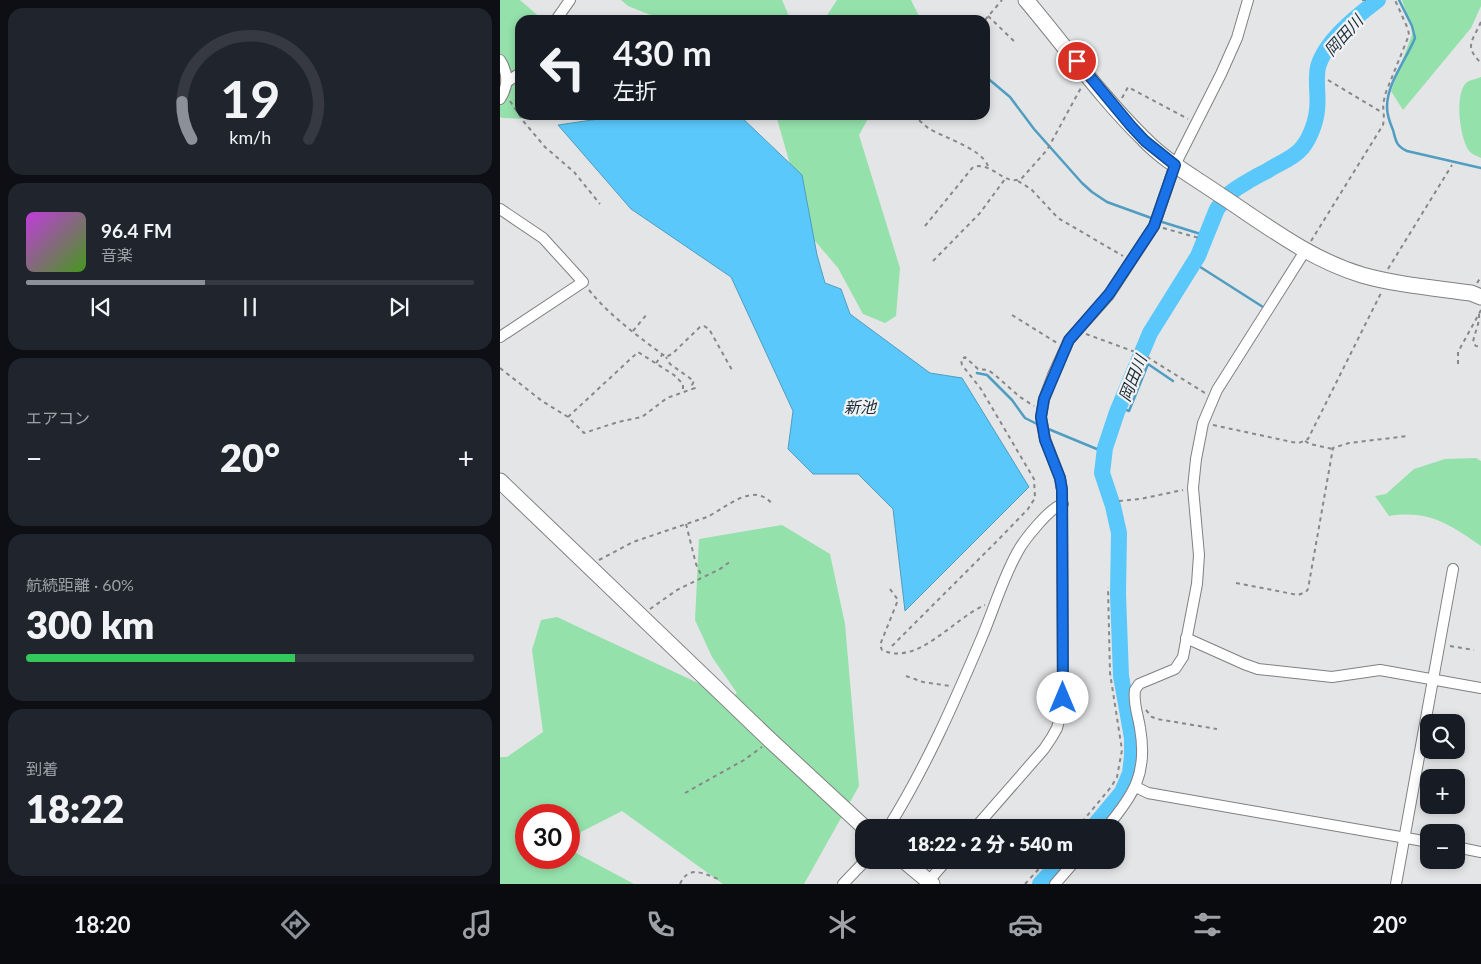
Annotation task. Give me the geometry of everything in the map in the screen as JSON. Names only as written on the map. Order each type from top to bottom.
[{"type":"street","points":[[560,15],[570,0]]},
{"type":"street","points":[[1026,0],[1114,107],[1145,141],[1175,165],[1305,251],[1350,271],[1481,297]]},
{"type":"street","points":[[983,819],[1044,749],[1058,728],[1062,713],[1062,504],[1060,478],[1045,440],[1041,417],[1044,399],[1065,348],[1109,294],[1154,226],[1175,165],[1234,45],[1248,0]]},
{"type":"street","points":[[500,60],[507,82],[502,97]]},
{"type":"street","points":[[507,82],[515,76]]},
{"type":"street","points":[[500,209],[543,238],[583,282],[500,337]]},
{"type":"street","points":[[1113,819],[1136,788],[1142,770],[1143,752],[1134,690],[1140,684],[1175,669],[1183,657],[1198,584],[1199,556],[1193,488],[1203,423],[1213,398],[1305,251]]},
{"type":"street","points":[[500,481],[770,740],[855,819]]},
{"type":"street","points":[[893,819],[935,745],[1017,552],[1050,511],[1057,505],[1062,504]]},
{"type":"street","points":[[1396,884],[1431,680],[1453,568]]},
{"type":"street","points":[[1186,638],[1258,669],[1332,677],[1380,670],[1481,688]]},
{"type":"street","points":[[1136,788],[1148,793],[1420,841]]},
{"type":"street","points":[[1465,849],[1481,852]]},
{"type":"street","points":[[843,884],[857,869]]},
{"type":"street","points":[[913,869],[929,883],[940,869]]},
{"type":"street","points":[[1055,884],[1068,869]]},
{"type":"path","points":[[989,15],[1002,0]]},
{"type":"path","points":[[1362,0],[1368,0]]},
{"type":"path","points":[[1305,251],[1379,131],[1384,119],[1383,104],[1386,92],[1409,35],[1408,28],[1395,0]]},
{"type":"path","points":[[990,18],[1016,43]]},
{"type":"path","points":[[1481,22],[1470,46],[1472,55],[1481,63]]},
{"type":"path","points":[[1018,180],[1047,150],[1089,76]]},
{"type":"path","points":[[1328,80],[1383,113]]},
{"type":"path","points":[[1114,107],[1121,101],[1128,87],[1196,124]]},
{"type":"path","points":[[502,97],[515,112]]},
{"type":"path","points":[[522,120],[545,147],[574,172],[600,204]]},
{"type":"path","points":[[919,120],[928,128],[977,154],[988,166],[1006,179],[1018,180],[1031,189],[1058,218],[1132,261]]},
{"type":"path","points":[[925,226],[970,169],[979,165],[988,166]]},
{"type":"path","points":[[1203,423],[1292,442],[1308,439],[1379,297],[1383,288],[1385,273],[1452,165]]},
{"type":"path","points":[[933,261],[980,212],[1006,179]]},
{"type":"path","points":[[1154,226],[1199,238]]},
{"type":"path","points":[[500,368],[542,401],[568,417],[584,433],[618,422],[642,417],[667,398],[695,388],[692,385],[694,381],[670,364],[666,357],[598,302],[583,282]]},
{"type":"path","points":[[1458,364],[1458,352],[1481,309]]},
{"type":"path","points":[[1479,313],[1473,343],[1481,347]]},
{"type":"path","points":[[633,331],[647,314]]},
{"type":"path","points":[[1012,315],[1065,348]]},
{"type":"path","points":[[666,357],[672,354],[700,327],[704,326],[708,329],[732,370]]},
{"type":"path","points":[[1078,330],[1135,352]]},
{"type":"path","points":[[568,417],[638,352],[674,375],[683,384],[683,392]]},
{"type":"path","points":[[656,363],[662,355]]},
{"type":"path","points":[[892,646],[1028,509],[1035,498],[1034,479],[981,389],[962,365],[961,360],[965,357],[978,369],[988,370],[1028,402],[1042,409]]},
{"type":"path","points":[[1148,357],[1213,398]]},
{"type":"path","points":[[1236,583],[1298,595],[1306,592],[1333,449],[1335,446],[1349,443],[1408,436]]},
{"type":"path","points":[[1304,441],[1333,449]]},
{"type":"path","points":[[1119,501],[1140,499],[1193,488]]},
{"type":"path","points":[[588,566],[633,542],[718,512],[727,504],[749,496],[761,496],[774,506]]},
{"type":"path","points":[[686,524],[696,564],[702,577]]},
{"type":"path","points":[[641,616],[677,590],[731,561]]},
{"type":"path","points":[[1084,819],[1117,777],[1122,750],[1110,673],[1108,587]]},
{"type":"path","points":[[890,589],[898,600],[880,645],[882,650],[888,653],[907,654],[917,650],[983,606],[988,605],[994,608]]},
{"type":"path","points":[[1438,644],[1474,650]]},
{"type":"path","points":[[906,676],[960,689]]},
{"type":"path","points":[[1134,696],[1152,717],[1217,729]]},
{"type":"path","points":[[685,793],[744,760],[770,740]]},
{"type":"path","points":[[1025,884],[1039,869]]},
{"type":"path","points":[[680,884],[685,875],[692,872],[699,872],[718,879]]},
{"type":"green space","points":[[500,0],[520,0],[537,15],[515,15],[515,118],[500,117]]},
{"type":"green space","points":[[621,0],[782,0],[789,15],[650,15],[628,6]]},
{"type":"green space","points":[[837,0],[911,0],[918,15],[827,15]]},
{"type":"green space","points":[[1402,0],[1481,0],[1481,6],[1471,28],[1403,110],[1391,91],[1413,32]]},
{"type":"green space","points":[[1481,77],[1481,158],[1471,153],[1466,146],[1461,128],[1459,107],[1462,89],[1466,83]]},
{"type":"green space","points":[[777,120],[867,120],[859,135],[900,268],[896,316],[885,323],[863,314],[838,268],[810,235]]},
{"type":"green space","points":[[1476,458],[1481,461],[1481,546],[1438,520],[1416,515],[1389,516],[1375,496],[1386,494],[1414,469],[1445,459]]},
{"type":"green space","points":[[782,525],[830,554],[845,624],[859,786],[804,884],[723,884],[622,811],[581,832],[580,836],[580,804],[515,804],[515,869],[580,869],[580,855],[634,884],[500,884],[500,757],[507,757],[543,732],[532,650],[541,620],[557,617],[730,698],[737,693],[712,657],[695,620],[699,539]]},
{"type":"water","name":"新池","points":[[592,120],[744,120],[802,175],[817,255],[825,283],[841,289],[850,314],[930,373],[962,378],[1029,487],[905,611],[893,509],[858,474],[813,474],[788,449],[793,411],[731,277],[631,209],[558,125]]},
{"type":"waterway","name":"岡田川","points":[[1100,819],[1122,792],[1130,773],[1132,756],[1132,738],[1121,676],[1118,594],[1119,533],[1113,506],[1102,473],[1105,448],[1117,412],[1150,333],[1198,256],[1217,209],[1229,194],[1237,188],[1292,157],[1303,147],[1314,126],[1317,105],[1317,72],[1322,57],[1327,48],[1343,30],[1378,0]]},
{"type":"waterway","points":[[1399,0],[1412,26],[1415,38],[1393,80],[1388,98],[1388,116],[1397,143],[1407,151],[1481,168]]},
{"type":"waterway","points":[[990,80],[1010,97],[1034,129],[1092,192],[1107,202],[1154,219]]},
{"type":"waterway","points":[[1159,221],[1207,236]]},
{"type":"waterway","points":[[1194,263],[1263,307]]},
{"type":"waterway","points":[[1119,407],[1129,411],[1148,364],[1173,381]]},
{"type":"waterway","points":[[977,373],[987,375],[1012,400],[1025,418],[1039,425]]},
{"type":"waterway","points":[[1046,428],[1104,452]]},
{"type":"waterway","name":"岡田川","points":[[1040,884],[1054,869]]},
{"type":"route","points":[[1063,698],[1062,490],[1060,478],[1045,440],[1041,417],[1044,399],[1058,362],[1069,340],[1109,294],[1154,226],[1175,165],[1145,141],[1114,107],[1077,61]]}]
